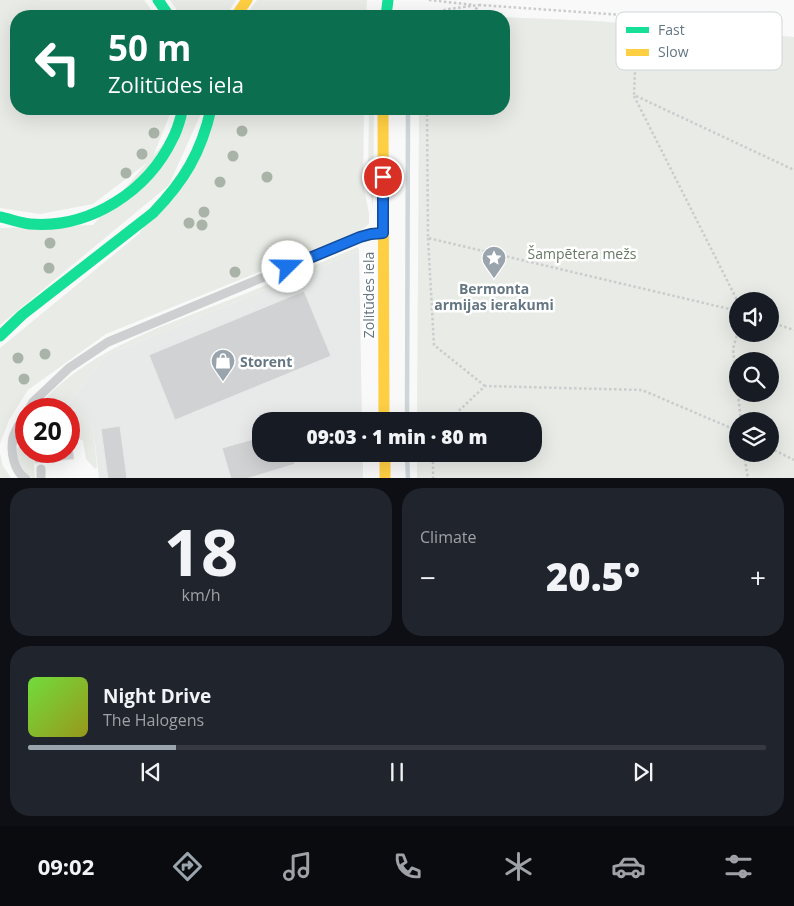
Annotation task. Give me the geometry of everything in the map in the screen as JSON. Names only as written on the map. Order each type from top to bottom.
[{"type":"main road","points":[[0,217],[23,223],[58,223],[92,214],[123,199],[138,188],[159,165],[176,135],[181,115]]},
{"type":"main road","points":[[0,336],[22,315],[153,213],[172,195],[198,155],[210,115]]},
{"type":"main road","name":"Zolitūdes iela","points":[[383,115],[384,412]]},
{"type":"main road","points":[[384,462],[385,478]]},
{"type":"lane","points":[[37,398],[69,368],[108,342],[360,237],[383,233]]},
{"type":"lane","points":[[15,434],[12,451],[15,464],[23,477],[26,478]]},
{"type":"path","points":[[429,0],[616,15]]},
{"type":"path","points":[[445,10],[480,5]]},
{"type":"path","points":[[475,10],[480,5]]},
{"type":"path","points":[[635,70],[634,95],[733,292]]},
{"type":"path","points":[[634,95],[794,170]]},
{"type":"path","points":[[427,115],[428,238],[434,345],[485,386],[642,390],[729,427]]},
{"type":"path","points":[[428,238],[729,309]]},
{"type":"path","points":[[779,325],[794,330]]},
{"type":"path","points":[[458,412],[485,386]]},
{"type":"path","points":[[779,452],[794,460]]},
{"type":"path","points":[[433,462],[433,478]]},
{"type":"path","points":[[745,462],[748,478]]},
{"type":"shaded area","name":"Storent","points":[[359,251],[362,412],[252,412],[252,462],[363,462],[363,478],[99,478],[93,426],[80,414],[80,398],[73,398],[105,356]]},
{"type":"green space","points":[[0,0],[144,0],[152,10],[10,10],[10,115],[170,115],[152,159],[93,204],[40,214],[0,208]]},
{"type":"green space","points":[[170,0],[236,0],[230,10],[177,10]]},
{"type":"green space","points":[[257,0],[367,0],[366,10],[250,10]]},
{"type":"green space","name":"Šampētera mežs","points":[[510,17],[616,23],[616,70],[782,70],[782,36],[794,37],[794,478],[417,478],[417,462],[542,462],[542,412],[417,412],[419,115],[510,115]]},
{"type":"green space","points":[[189,115],[200,115],[169,185],[0,325],[0,228],[93,225]]},
{"type":"green space","points":[[215,115],[364,115],[363,183],[369,213],[369,224],[360,231],[106,334],[28,390],[23,398],[15,398],[15,411],[9,420],[0,444],[0,348],[140,233]]},
{"type":"green space","points":[[369,115],[374,115],[373,207],[368,183]]},
{"type":"green space","points":[[358,247],[359,251],[105,356],[73,398],[46,398],[76,372],[123,344],[148,332]]},
{"type":"green space","points":[[80,414],[93,426],[97,467],[95,469],[86,459],[83,441],[80,439]]},
{"type":"green space","points":[[0,453],[3,466],[11,478],[0,478]]},
{"type":"green space","points":[[20,463],[34,463],[35,478],[32,478],[22,469]]},
{"type":"building","points":[[304,291],[331,356],[175,420],[149,355]]},
{"type":"building","points":[[120,426],[127,478],[108,478],[101,429]]},
{"type":"building","points":[[252,440],[252,462],[294,462],[295,464],[249,478],[231,478],[222,448]]},
{"type":"waterway","points":[[407,412],[408,115]]},
{"type":"waterway","points":[[407,462],[408,478]]},
{"type":"traffic: fast","points":[[158,0],[165,10]]},
{"type":"traffic: fast","points":[[387,10],[388,0]]},
{"type":"traffic: fast","points":[[0,217],[22,223],[52,224],[74,220],[95,213],[115,203],[149,175],[175,135],[181,115]]},
{"type":"traffic: fast","points":[[0,336],[22,315],[153,213],[174,189],[190,166],[202,139],[210,115]]},
{"type":"traffic: slow","points":[[240,10],[247,0]]},
{"type":"traffic: slow","points":[[383,115],[384,412]]},
{"type":"traffic: slow","points":[[385,462],[385,478]]},
{"type":"place","name":"Bermonta armijas ierakumi","points":[[494,279]]},
{"type":"place","name":"Storent","points":[[223,382]]},
{"type":"route","points":[[288,267],[360,237],[383,233],[383,177]]}]
